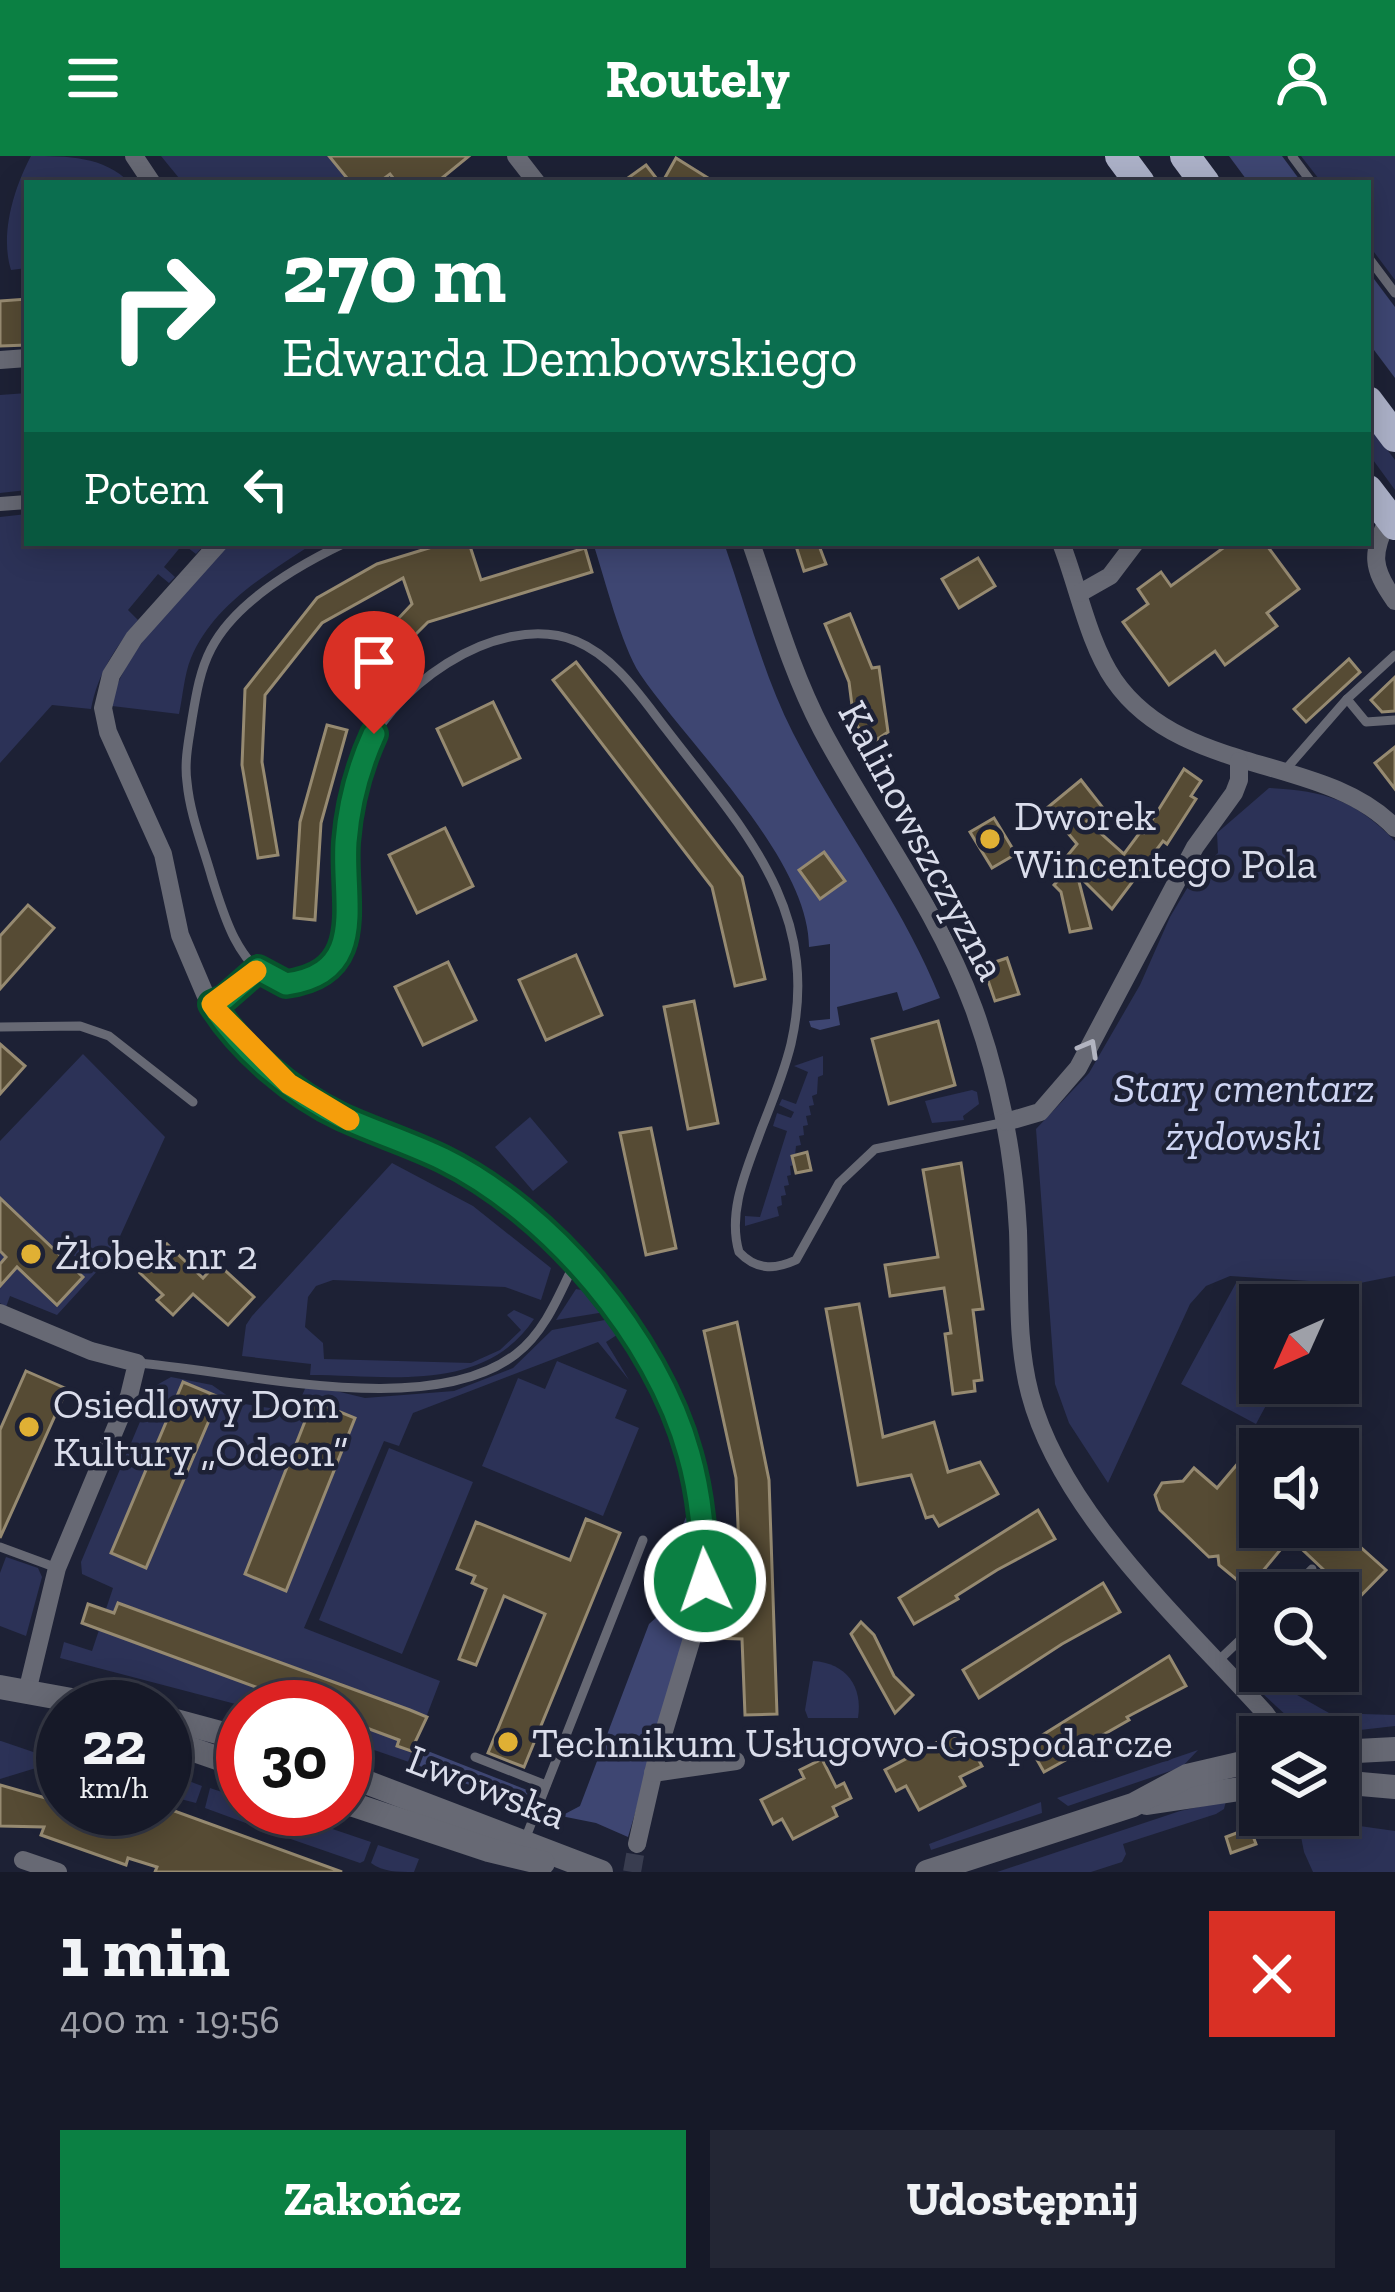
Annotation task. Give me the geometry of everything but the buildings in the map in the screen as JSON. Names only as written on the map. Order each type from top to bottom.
[{"type":"main road","points":[[1371,404],[1395,437]]},
{"type":"main road","points":[[1371,494],[1392,521]]},
{"type":"street","points":[[527,170],[545,156]]},
{"type":"street","points":[[1392,521],[1375,546],[1375,564],[1395,601]]},
{"type":"street","points":[[216,546],[127,648],[111,675],[103,708],[108,732],[163,854],[186,950],[212,1004],[236,1035],[302,1094],[343,1118],[475,1176],[514,1204],[611,1303],[669,1401],[688,1449],[699,1498],[705,1595],[637,1844]]},
{"type":"street","name":"Kalinowszczyzna","points":[[752,546],[811,709],[951,953],[986,1044],[1006,1122],[1018,1232],[1020,1331],[1038,1420],[1081,1504],[1264,1716]]},
{"type":"street","points":[[1061,546],[1104,661],[1131,701],[1183,736],[1239,761],[1338,790],[1367,805],[1395,828]]},
{"type":"street","points":[[1080,593],[1110,576],[1133,546]]},
{"type":"street","points":[[1006,1122],[1040,1112],[1078,1068],[1195,847],[1234,793],[1239,761]]},
{"type":"street","points":[[0,1313],[91,1351],[137,1363],[129,1396],[57,1568],[27,1692]]},
{"type":"street","points":[[0,1687],[36,1694]]},
{"type":"street","points":[[27,1692],[36,1696]]},
{"type":"street","points":[[1359,1751],[1395,1749]]},
{"type":"street","points":[[653,1773],[736,1761]]},
{"type":"street","points":[[927,1872],[1132,1805],[1188,1776],[1239,1764]]},
{"type":"street","name":"Lwowska","points":[[372,1784],[601,1872]]},
{"type":"street","points":[[1359,1784],[1395,1787]]},
{"type":"street","points":[[1132,1805],[1239,1789]]},
{"type":"street","name":"Lwowska","points":[[372,1811],[489,1850],[589,1872]]},
{"type":"street","points":[[23,1860],[58,1872]]},
{"type":"lane","points":[[1371,261],[1395,292]]},
{"type":"lane","points":[[340,546],[253,601],[233,619],[209,651],[199,682],[187,753],[191,808],[233,935],[247,960],[286,984],[301,982],[320,976],[344,944],[351,805],[361,762],[374,734],[392,713],[430,674],[476,648],[506,638],[560,637],[599,654],[622,674],[751,840],[789,916],[798,958],[795,1025],[744,1177],[733,1223],[739,1252],[763,1268],[796,1261],[838,1183],[875,1149],[1006,1122]]},
{"type":"lane","points":[[1282,773],[1347,699],[1395,655]]},
{"type":"lane","points":[[1347,699],[1366,722],[1395,720]]},
{"type":"lane","points":[[212,1004],[258,969]]},
{"type":"lane","points":[[0,1027],[80,1026],[109,1036],[193,1102]]},
{"type":"lane","points":[[137,1363],[370,1388],[451,1382],[498,1366],[527,1344],[542,1326],[575,1262]]},
{"type":"lane","points":[[524,1842],[643,1540]]},
{"type":"lane","points":[[0,1547],[57,1568]]},
{"type":"lane","points":[[1309,1572],[1312,1569]]},
{"type":"lane","points":[[1218,1661],[1239,1641]]},
{"type":"lane","points":[[475,1757],[546,1785]]},
{"type":"green space","points":[[31,156],[97,163],[127,180],[24,180],[24,268],[11,270],[7,242],[19,183]]},
{"type":"green space","points":[[161,156],[330,156],[349,180],[181,180]]},
{"type":"green space","points":[[1301,156],[1395,156],[1395,280],[1371,248],[1371,180],[1320,180]]},
{"type":"green space","points":[[24,393],[24,490],[0,493],[0,395]]},
{"type":"green space","points":[[1371,428],[1395,460],[1395,490],[1371,457]]},
{"type":"green space","points":[[24,514],[24,546],[181,546],[164,567],[175,577],[169,583],[158,574],[128,610],[138,620],[108,661],[91,709],[52,705],[0,763],[0,517]]},
{"type":"green space","points":[[228,546],[309,546],[244,592],[213,622],[191,658],[179,714],[112,706],[128,664],[179,597]]},
{"type":"green space","name":"Stary cmentarz żydowski","points":[[1269,788],[1338,800],[1395,841],[1395,1276],[1355,1284],[1230,1276],[1206,1286],[1190,1304],[1108,1483],[1069,1423],[1055,1384],[1036,1129],[1089,1073],[1140,985],[1170,917],[1195,875],[1218,853],[1217,833]]},
{"type":"green space","points":[[83,1054],[165,1137],[111,1256],[57,1315],[10,1296],[6,1307],[0,1303],[0,1141]]},
{"type":"green space","points":[[823,1056],[823,1075],[812,1096],[814,1105],[809,1106],[811,1115],[806,1116],[808,1125],[799,1136],[801,1145],[796,1146],[787,1176],[789,1185],[784,1186],[786,1195],[777,1207],[779,1216],[745,1226],[745,1216],[760,1217],[787,1131],[773,1126],[777,1113],[791,1118],[794,1112],[779,1105],[782,1099],[796,1104],[808,1072],[794,1066]]},
{"type":"green space","points":[[972,1090],[979,1104],[964,1120],[932,1123],[925,1101]]},
{"type":"green space","points":[[530,1117],[568,1162],[533,1191],[495,1147]]},
{"type":"green space","points":[[392,1163],[473,1206],[551,1268],[541,1300],[505,1287],[333,1280],[316,1286],[308,1297],[305,1327],[323,1343],[324,1359],[471,1363],[500,1350],[521,1330],[507,1315],[514,1310],[534,1319],[513,1343],[489,1359],[432,1375],[310,1375],[311,1364],[242,1356],[246,1325],[252,1316]]},
{"type":"green space","points":[[1239,1285],[1239,1404],[1267,1404],[1256,1424],[1181,1384]]},
{"type":"green space","points":[[576,1289],[586,1291],[605,1312],[556,1320]]},
{"type":"green space","points":[[610,1319],[620,1333],[606,1342],[629,1380],[598,1342],[413,1413],[399,1446],[384,1441],[304,1628],[440,1681],[409,1762],[372,1749],[372,1680],[216,1680],[216,1699],[192,1693],[192,1680],[144,1680],[60,1658],[64,1642],[92,1651],[113,1588],[82,1574],[81,1562],[155,1386],[171,1377],[212,1385],[238,1403],[295,1412],[307,1384],[365,1398],[454,1391],[513,1368],[552,1330]]},
{"type":"green space","points":[[557,1361],[627,1390],[615,1418],[639,1428],[603,1516],[482,1466],[518,1378],[545,1389]]},
{"type":"green space","points":[[389,1448],[473,1482],[402,1654],[319,1620]]},
{"type":"green space","points":[[6,1557],[38,1568],[42,1577],[26,1636],[0,1626],[0,1573]]},
{"type":"green space","points":[[813,1661],[835,1666],[850,1678],[858,1696],[858,1718],[808,1718],[805,1710]]},
{"type":"green space","points":[[1292,1692],[1329,1713],[1395,1715],[1395,1726],[1359,1730],[1359,1716],[1287,1716],[1263,1694]]},
{"type":"green space","points":[[0,1741],[36,1753],[36,1768],[0,1779]]},
{"type":"green space","points":[[1198,1750],[1182,1767],[1068,1806],[1057,1798]]},
{"type":"green space","points":[[192,1782],[202,1786],[196,1803],[192,1802]]},
{"type":"green space","points":[[210,1788],[216,1790],[216,1812],[205,1808]]},
{"type":"green space","points":[[1226,1801],[1216,1814],[1123,1844],[1122,1862],[1091,1872],[997,1872],[1180,1811]]},
{"type":"green space","points":[[1041,1802],[1042,1813],[931,1850],[929,1844]]},
{"type":"green space","points":[[1359,1826],[1395,1831],[1395,1872],[1313,1872],[1301,1836],[1359,1836]]},
{"type":"green space","points":[[282,1836],[353,1836],[371,1842],[360,1863]]},
{"type":"green space","points":[[378,1845],[419,1859],[414,1872],[386,1870],[371,1863]]},
{"type":"shaded area","points":[[1229,156],[1282,156],[1300,180],[1247,180]]},
{"type":"shaded area","points":[[1371,275],[1395,307],[1395,378],[1371,346]]},
{"type":"shaded area","points":[[594,546],[725,546],[782,710],[889,896],[940,998],[903,1011],[897,992],[837,1007],[840,1025],[820,1030],[811,1027],[809,1021],[830,1019],[830,944],[809,947],[804,913],[768,841],[640,674]]},
{"type":"shaded area","points":[[694,1497],[700,1590],[654,1604],[653,1600]]},
{"type":"shaded area","points":[[697,1604],[628,1837],[596,1823],[561,1816],[580,1806],[649,1624],[658,1616]]},
{"type":"shaded area","points":[[415,1746],[532,1792],[528,1802],[522,1805],[409,1762]]},
{"type":"tunnel","points":[[632,1872],[637,1844]]},
{"type":"slow traffic","points":[[256,971],[212,1004],[236,1035],[289,1084],[349,1120]]},
{"type":"place","name":"Dworek Wincentego Pola","points":[[990,839]]},
{"type":"place","name":"Żłobek nr 2","points":[[31,1254]]},
{"type":"place","name":"Osiedlowy Dom Kultury „Odeon”","points":[[29,1427]]},
{"type":"place","name":"Technikum Usługowo-Gospodarcze","points":[[508,1742]]},
{"type":"route","points":[[374,734],[361,762],[351,805],[346,845],[347,923],[344,944],[333,963],[320,976],[286,984],[258,969],[212,1004],[236,1035],[314,1103],[442,1159],[514,1204],[611,1303],[669,1401],[688,1449],[699,1498],[705,1581]]}]
